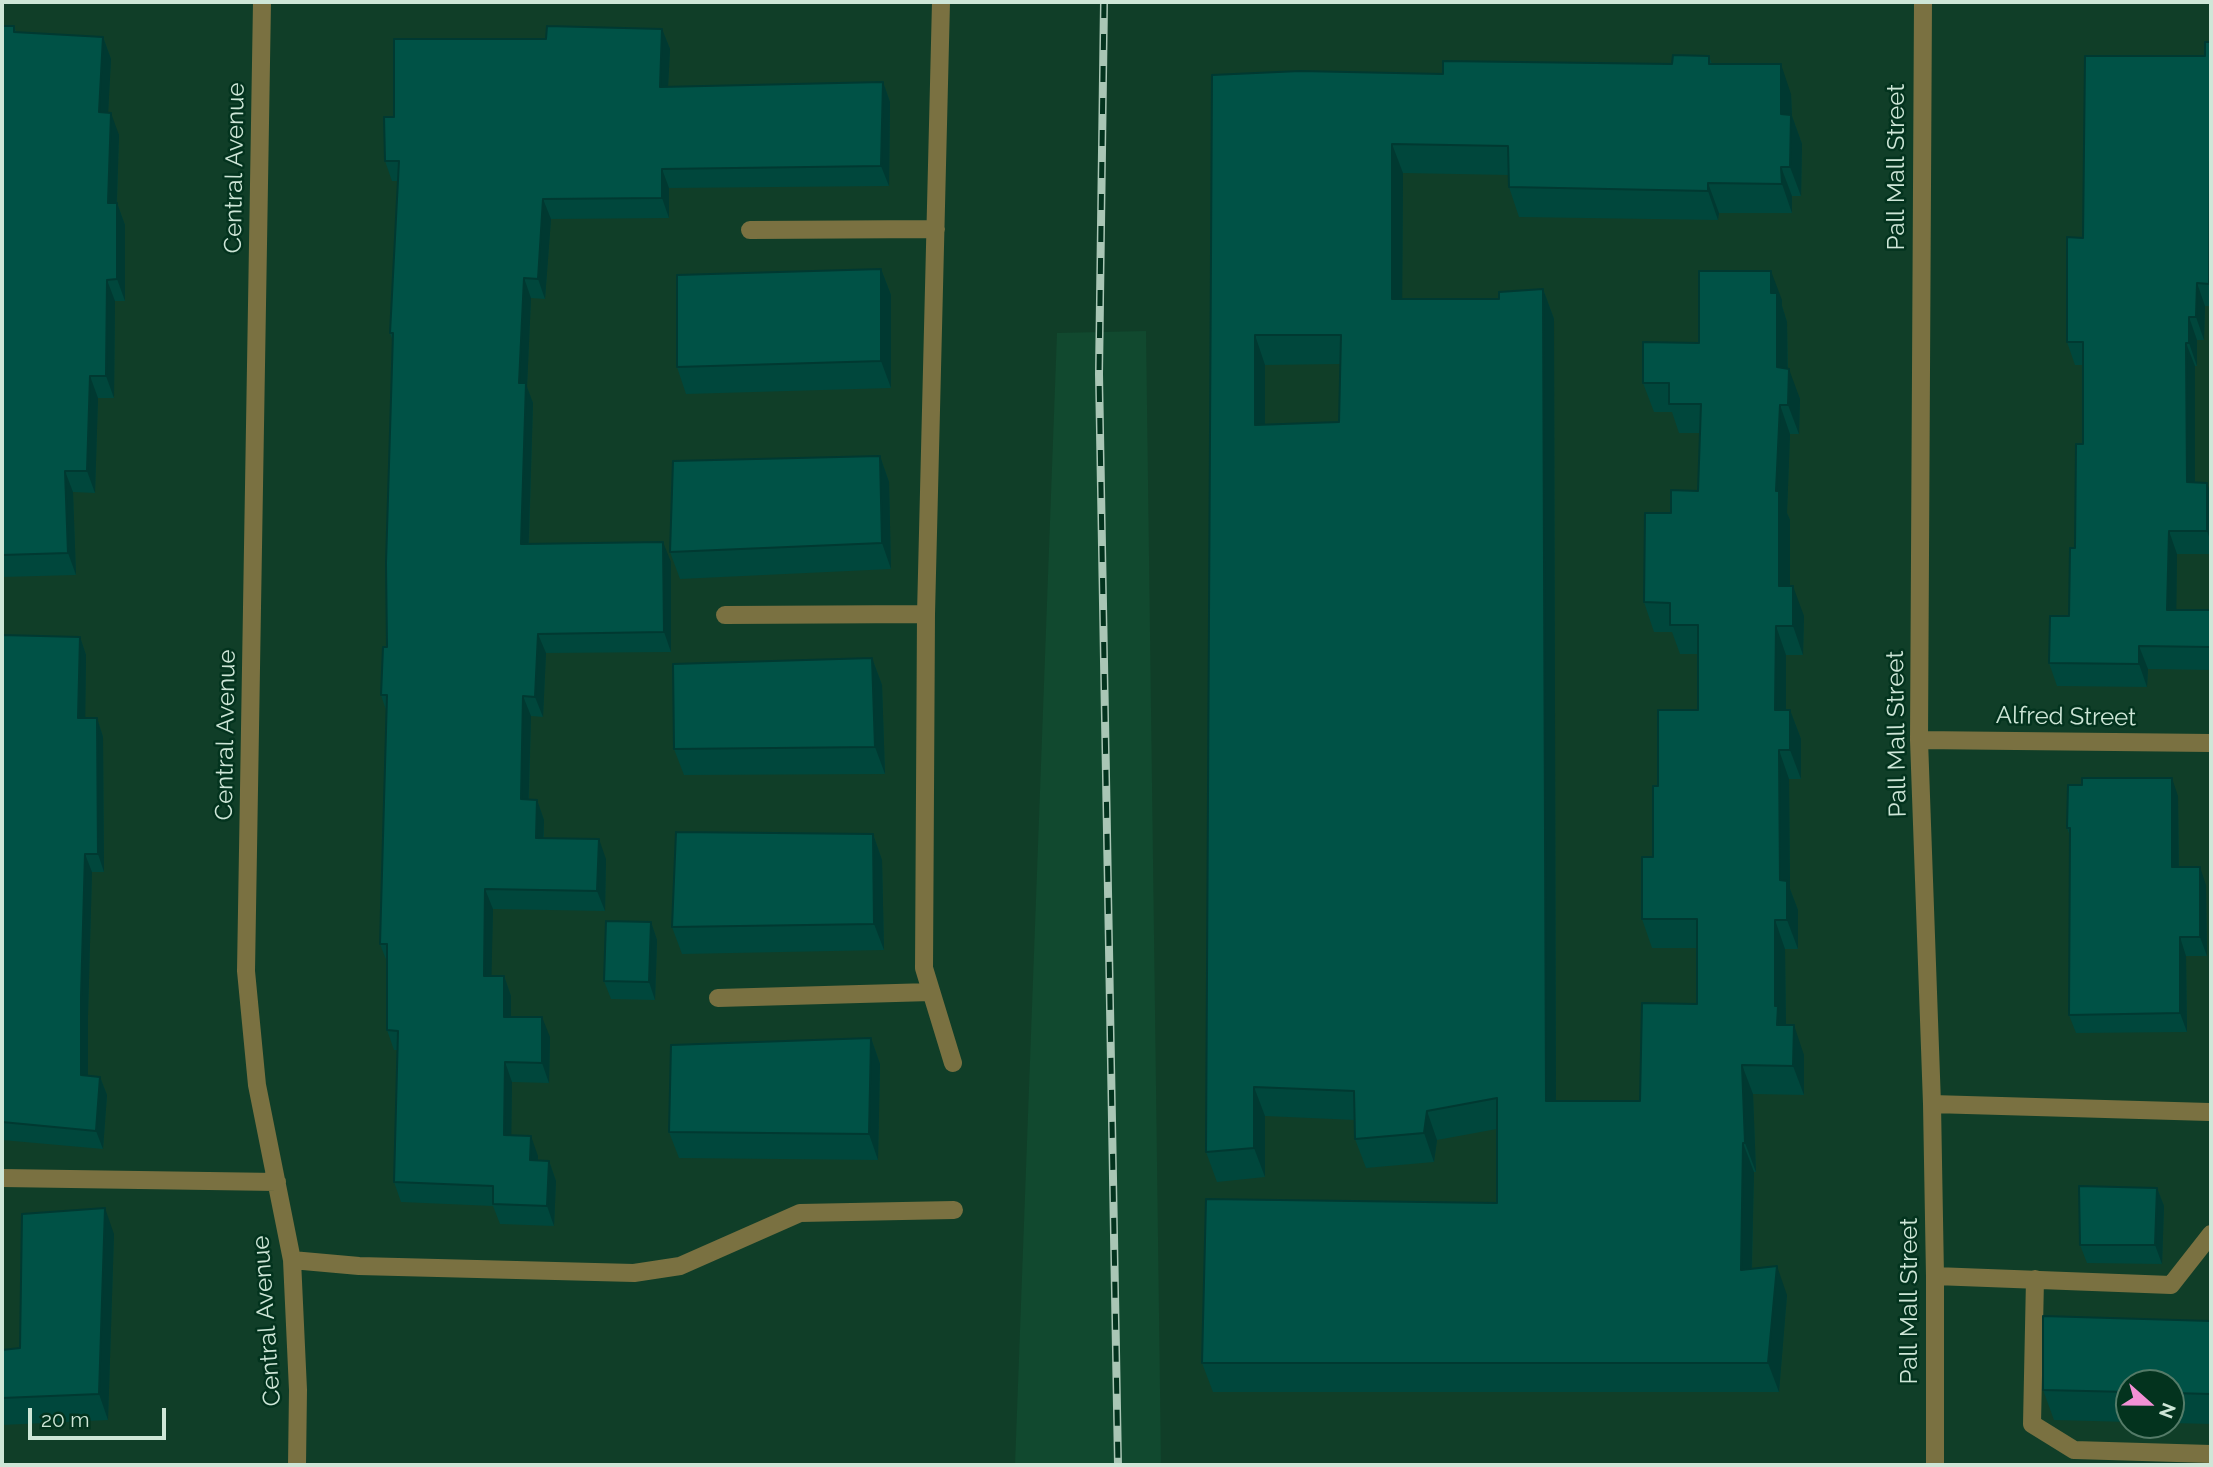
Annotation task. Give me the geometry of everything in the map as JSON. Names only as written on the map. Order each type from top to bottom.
[{"type":"street","name":"Central Avenue","points":[[262,2],[246,971],[257,1085],[292,1259],[298,1390],[297,1465]]},
{"type":"street","points":[[941,2],[926,614],[924,968],[953,1063]]},
{"type":"street","name":"Pall Mall Street","points":[[1923,2],[1919,740],[1932,1104],[1935,1465]]},
{"type":"street","points":[[750,230],[936,229]]},
{"type":"street","points":[[724,615],[926,614]]},
{"type":"street","name":"Alfred Street","points":[[1919,740],[2211,743]]},
{"type":"street","points":[[718,998],[931,992]]},
{"type":"street","points":[[1932,1104],[2209,1112]]},
{"type":"street","points":[[2,1178],[277,1182]]},
{"type":"street","points":[[292,1259],[359,1266],[634,1273],[680,1266],[800,1213],[954,1210]]},
{"type":"street","points":[[1935,1276],[2171,1285],[2211,1234]]},
{"type":"street","points":[[2035,1279],[2032,1424],[2074,1450],[2211,1454]]},
{"type":"shaded area","points":[[1146,331],[1161,1465],[1015,1465],[1057,333]]},
{"type":"building","points":[[2,26],[14,26],[14,32],[103,37],[99,112],[111,113],[108,203],[117,203],[117,279],[107,280],[106,376],[90,376],[87,471],[65,471],[68,553],[2,555]]},
{"type":"building","points":[[547,26],[662,29],[660,87],[883,82],[881,166],[662,169],[662,198],[543,199],[538,279],[524,278],[519,383],[526,383],[521,544],[663,542],[664,632],[538,634],[535,697],[523,696],[521,799],[537,800],[536,838],[599,839],[597,891],[485,889],[484,976],[504,976],[504,1017],[542,1017],[542,1063],[505,1062],[504,1135],[531,1136],[530,1160],[549,1161],[547,1206],[493,1204],[493,1186],[394,1182],[398,1031],[387,1030],[387,944],[380,944],[387,695],[381,695],[383,647],[387,647],[386,563],[393,333],[390,333],[399,161],[385,161],[384,117],[394,117],[394,39],[546,39]]},
{"type":"building","points":[[2205,42],[2211,42],[2209,284],[2197,283],[2196,317],[2189,317],[2189,343],[2186,343],[2187,482],[2207,483],[2207,531],[2169,531],[2167,610],[2210,610],[2210,647],[2139,646],[2139,664],[2049,663],[2050,616],[2069,616],[2070,548],[2075,548],[2076,444],[2083,444],[2083,342],[2067,342],[2067,237],[2083,238],[2085,56],[2205,56]]},
{"type":"building","points":[[1673,55],[1709,56],[1709,64],[1781,64],[1781,114],[1791,115],[1790,167],[1781,167],[1782,184],[1708,183],[1708,191],[1509,187],[1508,146],[1392,144],[1392,299],[1499,299],[1499,292],[1543,289],[1546,1101],[1640,1101],[1642,1003],[1697,1004],[1697,919],[1642,919],[1642,857],[1653,857],[1653,786],[1658,786],[1658,710],[1698,710],[1698,625],[1670,625],[1670,603],[1644,602],[1645,513],[1671,513],[1671,490],[1698,491],[1701,404],[1669,404],[1669,383],[1643,383],[1643,342],[1699,343],[1699,271],[1771,271],[1771,293],[1777,293],[1777,367],[1789,369],[1788,405],[1780,405],[1776,491],[1779,491],[1779,586],[1793,586],[1793,626],[1776,626],[1775,710],[1790,710],[1790,750],[1779,750],[1780,880],[1787,881],[1787,920],[1775,920],[1775,1006],[1778,1006],[1777,1025],[1794,1025],[1793,1066],[1742,1065],[1745,1143],[1741,1270],[1777,1266],[1768,1363],[1202,1363],[1206,1199],[1497,1203],[1497,1098],[1427,1111],[1424,1133],[1355,1139],[1354,1091],[1254,1087],[1254,1148],[1206,1152],[1212,75],[1300,71],[1443,74],[1443,61],[1672,64]],"holes":[[[1255,335],[1341,335],[1339,422],[1255,425]]]},
{"type":"building","points":[[881,269],[881,361],[677,367],[677,275]]},
{"type":"building","points":[[880,456],[882,543],[670,552],[673,461]]},
{"type":"building","points":[[2,635],[80,637],[78,718],[97,718],[98,854],[85,854],[81,997],[81,1075],[100,1077],[96,1131],[2,1122]]},
{"type":"building","points":[[872,658],[875,747],[674,749],[673,664]]},
{"type":"building","points":[[2082,778],[2172,778],[2172,867],[2200,867],[2200,937],[2180,937],[2180,1013],[2069,1015],[2068,785],[2082,785]]},
{"type":"building","points":[[676,832],[873,834],[874,924],[672,927]]},
{"type":"building","points":[[606,921],[651,922],[649,982],[604,981]]},
{"type":"building","points":[[871,1038],[869,1134],[669,1132],[671,1045]]},
{"type":"building","points":[[2079,1186],[2157,1188],[2155,1245],[2080,1245]]},
{"type":"building","points":[[105,1208],[99,1394],[2,1398],[2,1350],[20,1348],[22,1214]]},
{"type":"building","points":[[2043,1316],[2211,1321],[2211,1394],[2185,1393],[2185,1369],[2115,1369],[2115,1392],[2043,1390]]},
{"type":"railway","points":[[1104,2],[1099,374],[1118,1465]]}]
